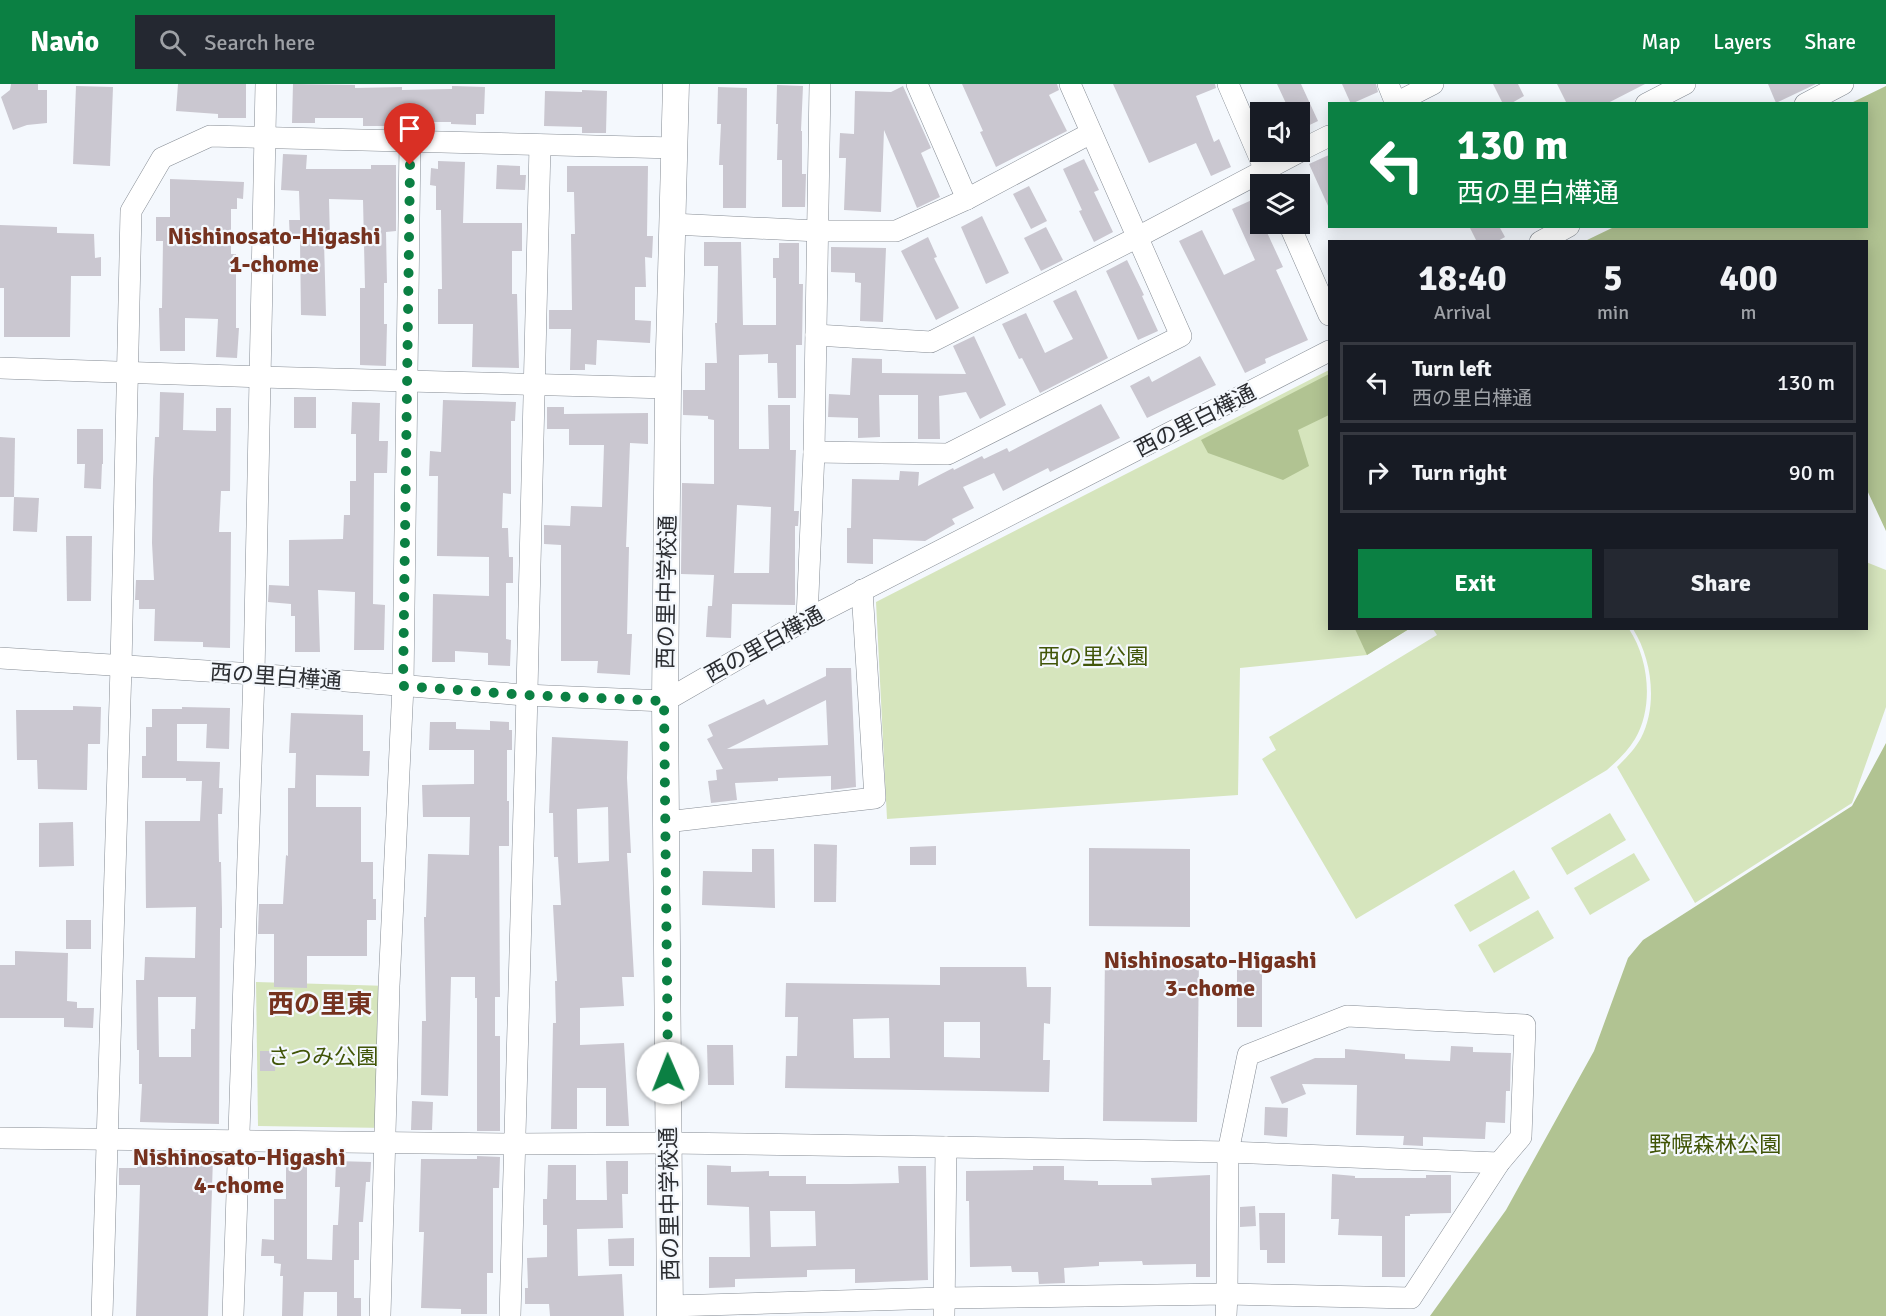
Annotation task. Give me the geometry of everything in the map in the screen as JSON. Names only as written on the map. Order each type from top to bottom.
[{"type":"street","points":[[233,1316],[254,674],[266,84]]},
{"type":"street","name":"西の里中学校通","points":[[670,1311],[664,701],[668,388],[676,84]]},
{"type":"street","points":[[807,620],[814,452],[820,84]]},
{"type":"street","points":[[917,84],[967,199]]},
{"type":"street","points":[[814,452],[948,453],[1181,336],[1070,84]]},
{"type":"street","points":[[1228,84],[1267,174]]},
{"type":"street","points":[[1388,84],[1395,102]]},
{"type":"street","points":[[1397,102],[1433,84]]},
{"type":"street","points":[[1650,102],[1685,84]]},
{"type":"street","points":[[1810,102],[1843,84]]},
{"type":"street","points":[[672,224],[818,231],[896,231],[967,199],[1091,133]]},
{"type":"street","points":[[102,1316],[121,666],[131,211],[162,158],[210,136],[674,148]]},
{"type":"street","points":[[1310,146],[1328,137]]},
{"type":"street","points":[[380,1316],[389,986],[403,686],[410,141]]},
{"type":"street","points":[[510,1316],[525,695],[536,384],[540,145]]},
{"type":"street","points":[[1272,174],[1287,162]]},
{"type":"street","points":[[816,334],[931,342],[1136,238],[1250,185]]},
{"type":"street","points":[[1544,240],[1565,228]]},
{"type":"street","points":[[1293,234],[1328,313]]},
{"type":"street","name":"西の里白樺通","points":[[0,658],[254,674],[525,695],[664,701],[862,590],[1328,352]]},
{"type":"street","points":[[0,368],[668,388]]},
{"type":"street","points":[[666,822],[875,798],[862,590]]},
{"type":"street","points":[[670,1311],[944,1307],[1227,1294],[1412,1298],[1499,1163],[1521,1137],[1525,1025],[1347,1016],[1248,1055],[1227,1152],[1227,1294],[1226,1316]]},
{"type":"street","points":[[0,1138],[946,1147],[1227,1152],[1499,1163]]},
{"type":"street","points":[[944,1307],[946,1147]]},
{"type":"green space","points":[[1886,86],[1886,531],[1868,492],[1868,240],[1587,240],[1612,228],[1868,228],[1868,102],[1853,102]]},
{"type":"green space","name":"西の里公園","points":[[1328,371],[1328,630],[1407,630],[1367,655],[1240,668],[1238,795],[887,819],[876,602]]},
{"type":"green space","points":[[1328,375],[1328,415],[1298,430],[1309,466],[1283,480],[1208,453],[1201,440]]},
{"type":"green space","points":[[1868,563],[1886,570],[1886,707],[1852,803],[1695,903],[1617,767],[1641,738],[1650,711],[1648,668],[1634,630],[1868,630]]},
{"type":"green space","points":[[1355,630],[1407,630],[1367,655]]},
{"type":"green space","points":[[1434,630],[1630,630],[1636,641],[1645,669],[1647,698],[1645,713],[1635,739],[1607,770],[1356,919],[1262,759],[1276,750],[1269,737],[1437,635]]},
{"type":"green space","name":"野幌森林公園","points":[[1886,743],[1886,1316],[1430,1316],[1506,1210],[1594,1051],[1628,958],[1643,940],[1852,806]]},
{"type":"green space","points":[[1610,813],[1626,840],[1567,875],[1551,848]]},
{"type":"green space","points":[[1634,853],[1650,880],[1590,915],[1574,888]]},
{"type":"green space","points":[[1514,870],[1530,898],[1470,932],[1454,905]]},
{"type":"green space","points":[[1538,910],[1554,938],[1494,973],[1478,945]]},
{"type":"green space","name":"さつみ公園","points":[[256,982],[389,986],[386,1128],[258,1126]]},
{"type":"building","points":[[11,84],[38,84],[38,90],[47,90],[47,123],[27,125],[13,130],[1,97],[10,90]]},
{"type":"building","points":[[178,84],[246,84],[246,118],[218,118],[218,114],[176,111]]},
{"type":"building","points":[[293,84],[355,85],[355,88],[402,87],[402,90],[452,89],[452,86],[485,87],[484,114],[476,114],[476,125],[451,124],[451,122],[393,122],[393,126],[363,126],[363,118],[315,118],[315,123],[292,123]]},
{"type":"building","points":[[962,84],[1057,84],[1059,90],[1049,95],[1067,131],[996,167]]},
{"type":"building","points":[[1113,84],[1215,84],[1216,88],[1196,96],[1214,142],[1219,139],[1231,167],[1211,176],[1196,143],[1149,163]]},
{"type":"building","points":[[1277,84],[1301,84],[1309,102],[1285,102]]},
{"type":"building","points":[[1342,84],[1376,84],[1378,92],[1356,102],[1350,102]]},
{"type":"building","points":[[1493,84],[1518,84],[1524,96],[1514,102],[1502,102]]},
{"type":"building","points":[[1557,84],[1645,84],[1610,102],[1566,102]]},
{"type":"building","points":[[1768,84],[1816,84],[1778,102],[1776,102]]},
{"type":"building","points":[[777,85],[803,86],[801,131],[802,174],[806,174],[805,207],[782,207],[782,160],[777,160]]},
{"type":"building","points":[[76,86],[113,87],[110,166],[73,164]]},
{"type":"building","points":[[903,86],[931,148],[921,153],[940,197],[917,208],[884,130],[881,212],[844,210],[846,158],[839,158],[840,133],[854,134],[855,91],[891,92]]},
{"type":"building","points":[[718,87],[747,88],[746,208],[723,208],[723,165],[719,165],[721,124],[717,124]]},
{"type":"building","points":[[582,90],[607,91],[606,133],[582,133],[582,127],[544,126],[545,91],[582,92]]},
{"type":"building","points":[[1310,104],[1318,121],[1310,125]]},
{"type":"building","points":[[283,154],[307,155],[306,169],[371,169],[371,165],[396,165],[396,231],[386,232],[387,283],[384,283],[384,324],[387,324],[386,366],[360,365],[360,288],[365,288],[363,200],[329,199],[330,241],[324,241],[326,316],[301,315],[300,241],[290,241],[289,220],[300,220],[299,191],[281,190]]},
{"type":"building","points":[[1328,155],[1328,206],[1309,164]]},
{"type":"building","points":[[1084,159],[1099,190],[1094,192],[1113,232],[1094,242],[1063,169]]},
{"type":"building","points":[[438,161],[465,162],[463,223],[522,223],[522,251],[512,251],[512,294],[517,294],[519,368],[472,367],[473,324],[438,324],[438,289],[442,289],[441,210],[436,210],[436,186],[430,185],[431,168],[438,169]]},
{"type":"building","points":[[497,165],[520,166],[520,175],[526,175],[525,190],[496,189]]},
{"type":"building","points":[[567,166],[648,166],[647,236],[653,236],[652,258],[645,257],[646,287],[635,287],[635,320],[651,321],[650,343],[597,340],[596,365],[585,364],[585,370],[570,370],[571,329],[549,329],[549,310],[572,310],[571,234],[575,234],[574,192],[567,192]]},
{"type":"building","points":[[170,179],[244,182],[243,199],[237,198],[237,209],[231,209],[231,254],[236,254],[236,328],[239,328],[237,358],[216,357],[218,319],[185,318],[185,351],[160,351],[159,308],[162,308],[163,241],[156,241],[156,217],[170,217]]},
{"type":"building","points":[[1029,186],[1047,221],[1031,229],[1013,194]]},
{"type":"building","points":[[1250,201],[1250,234],[1268,234],[1283,267],[1276,270],[1308,340],[1265,359],[1266,363],[1245,373],[1179,241],[1202,230],[1224,275],[1255,260],[1232,209]]},
{"type":"building","points":[[982,216],[1009,273],[986,284],[961,227]]},
{"type":"building","points":[[0,225],[57,227],[57,233],[94,234],[95,258],[101,257],[101,276],[71,276],[70,337],[4,337],[4,288],[0,288]]},
{"type":"building","points":[[1046,227],[1063,260],[1041,271],[1024,238]]},
{"type":"building","points":[[1470,228],[1500,228],[1505,237],[1500,240],[1476,240]]},
{"type":"building","points":[[928,237],[937,257],[934,258],[959,308],[936,320],[901,251]]},
{"type":"building","points":[[704,242],[741,242],[743,325],[776,325],[776,278],[773,278],[773,258],[779,258],[779,243],[799,243],[799,284],[803,284],[802,345],[796,345],[796,398],[778,398],[777,363],[768,363],[768,354],[739,355],[739,449],[769,449],[768,405],[790,405],[790,450],[796,450],[794,511],[799,511],[798,526],[795,526],[795,605],[732,604],[731,638],[706,637],[708,606],[712,606],[714,575],[681,574],[682,483],[714,484],[714,420],[708,419],[708,416],[683,415],[683,390],[705,390],[705,363],[717,363],[715,323],[717,323],[718,266],[704,266]],"holes":[[[737,505],[771,507],[769,573],[734,573]]]},
{"type":"building","points":[[831,247],[886,248],[883,322],[860,321],[861,283],[855,282],[855,273],[831,272]]},
{"type":"building","points":[[1127,260],[1158,331],[1138,340],[1106,271]]},
{"type":"building","points":[[1076,290],[1108,358],[1040,393],[1022,358],[1019,359],[1002,324],[1026,313],[1045,353],[1073,339],[1053,301]]},
{"type":"building","points":[[974,336],[1006,405],[980,419],[966,392],[939,396],[940,439],[918,439],[918,395],[879,395],[880,437],[858,438],[858,418],[828,417],[829,394],[850,395],[852,358],[882,359],[882,373],[966,374],[953,346]]},
{"type":"building","points":[[1200,356],[1216,385],[1147,418],[1130,386],[1149,376],[1152,382]]},
{"type":"building","points":[[160,392],[184,393],[183,430],[216,431],[216,408],[231,408],[230,491],[221,491],[219,532],[231,532],[230,648],[203,647],[203,642],[154,641],[155,609],[139,609],[139,600],[135,600],[136,580],[154,580],[153,479],[155,437],[159,437]]},
{"type":"building","points":[[294,397],[316,397],[316,428],[294,428]]},
{"type":"building","points":[[443,400],[516,402],[515,421],[511,421],[511,494],[503,493],[502,528],[508,528],[509,557],[513,557],[513,583],[506,583],[506,639],[511,640],[510,666],[488,665],[488,653],[455,651],[455,662],[432,662],[433,594],[489,596],[489,557],[437,556],[438,476],[429,476],[430,451],[441,452]]},
{"type":"building","points":[[352,402],[380,403],[379,441],[388,441],[387,473],[374,473],[373,604],[385,605],[384,650],[354,650],[355,592],[318,590],[320,652],[295,652],[295,616],[291,616],[291,604],[268,602],[269,585],[289,586],[289,540],[343,539],[344,515],[350,515],[350,481],[356,481],[356,434],[351,434]]},
{"type":"building","points":[[1101,404],[1120,438],[1050,472],[1048,468],[1003,491],[994,473],[963,487],[974,508],[952,519],[955,524],[925,541],[873,539],[873,564],[847,563],[847,528],[851,528],[852,479],[899,480],[900,471],[919,472],[918,486],[982,456],[984,459],[1007,448],[1009,452]]},
{"type":"building","points":[[547,407],[564,407],[564,414],[648,413],[648,444],[630,443],[626,547],[629,547],[627,634],[632,634],[630,675],[597,673],[598,661],[561,661],[561,545],[544,544],[544,525],[570,526],[571,506],[602,507],[604,445],[569,445],[569,429],[547,429]]},
{"type":"building","points":[[77,429],[103,429],[101,489],[84,488],[85,464],[77,464]]},
{"type":"building","points":[[0,437],[15,438],[14,497],[0,497]]},
{"type":"building","points":[[14,497],[39,498],[37,532],[13,531]]},
{"type":"building","points":[[66,536],[92,536],[91,601],[67,601]]},
{"type":"building","points":[[826,668],[851,668],[856,787],[831,790],[831,776],[778,778],[778,781],[735,783],[737,800],[711,803],[708,781],[717,780],[716,770],[723,769],[707,739],[713,736],[708,725],[764,699],[767,705],[826,676]],"holes":[[[826,700],[828,745],[727,749]]]},
{"type":"building","points":[[73,706],[101,707],[100,744],[88,744],[87,790],[38,789],[37,760],[17,760],[16,710],[73,710]]},
{"type":"building","points":[[182,707],[230,708],[229,749],[206,748],[207,724],[177,724],[177,761],[220,762],[219,788],[223,788],[222,814],[218,814],[222,909],[219,1124],[140,1122],[142,1084],[139,1084],[139,1050],[137,1050],[136,980],[144,980],[145,957],[195,958],[196,907],[146,908],[145,821],[200,821],[202,781],[186,781],[186,778],[142,778],[142,756],[146,756],[146,727],[152,727],[152,709],[182,709]],"holes":[[[158,997],[196,997],[195,1029],[191,1029],[191,1057],[159,1057]]]},
{"type":"building","points":[[291,713],[363,715],[363,751],[370,751],[369,776],[316,775],[316,807],[361,807],[361,862],[373,862],[373,899],[376,899],[376,920],[367,920],[367,956],[307,956],[307,988],[274,987],[274,934],[258,934],[259,904],[283,904],[286,855],[288,856],[288,788],[295,788],[296,753],[289,753]]},
{"type":"building","points":[[490,721],[509,722],[509,730],[512,730],[512,750],[507,750],[509,846],[499,846],[500,997],[495,997],[495,1036],[500,1036],[500,1131],[477,1131],[475,977],[451,977],[448,1096],[421,1095],[422,1021],[426,1021],[424,917],[426,917],[428,854],[469,855],[470,817],[423,817],[422,785],[474,784],[474,750],[429,750],[430,722],[456,722],[456,729],[490,730]]},
{"type":"building","points":[[552,737],[628,741],[627,778],[631,853],[627,853],[634,977],[622,977],[624,1006],[580,1008],[580,1045],[624,1043],[629,1126],[606,1126],[606,1088],[577,1088],[577,1129],[551,1129],[553,1023],[556,1023],[555,981],[557,981],[553,905],[561,905],[558,857],[554,857],[553,813],[549,813]],"holes":[[[608,807],[609,861],[578,863],[577,809]]]},
{"type":"building","points":[[73,822],[74,866],[39,867],[39,823]]},
{"type":"building","points":[[814,844],[837,845],[836,902],[814,902]]},
{"type":"building","points":[[936,846],[936,865],[910,865],[910,847]]},
{"type":"building","points":[[1089,848],[1190,849],[1190,927],[1089,926]]},
{"type":"building","points":[[752,849],[774,849],[775,908],[702,905],[703,871],[752,872]]},
{"type":"building","points":[[66,920],[91,920],[91,949],[66,949]]},
{"type":"building","points":[[15,951],[68,953],[67,1001],[77,1002],[77,1008],[94,1008],[93,1028],[64,1027],[64,1018],[0,1018],[0,965],[15,965]]},
{"type":"building","points":[[1105,957],[1199,958],[1197,1122],[1103,1121]]},
{"type":"building","points":[[940,967],[1026,967],[1027,987],[1051,987],[1050,1024],[1044,1023],[1043,1060],[1050,1060],[1049,1092],[785,1088],[786,1056],[797,1056],[798,1017],[785,1017],[786,983],[940,985]],"holes":[[[889,1018],[890,1058],[854,1058],[853,1019]],[[944,1022],[980,1022],[980,1058],[944,1057]]]},
{"type":"building","points":[[1262,969],[1262,1027],[1237,1027],[1237,970]]},
{"type":"building","points":[[707,1045],[733,1045],[734,1085],[708,1085]]},
{"type":"building","points":[[1451,1046],[1473,1047],[1473,1052],[1511,1053],[1510,1091],[1506,1091],[1505,1123],[1486,1122],[1485,1139],[1423,1137],[1423,1146],[1403,1145],[1404,1136],[1356,1135],[1357,1085],[1302,1084],[1306,1094],[1282,1104],[1270,1077],[1315,1058],[1345,1058],[1345,1049],[1405,1054],[1405,1059],[1450,1061]]},
{"type":"building","points":[[260,1051],[276,1051],[275,1071],[260,1071]]},
{"type":"building","points":[[412,1101],[433,1102],[432,1130],[411,1130]]},
{"type":"building","points":[[1265,1107],[1288,1108],[1287,1137],[1264,1135]]},
{"type":"building","points":[[137,1155],[213,1157],[208,1316],[136,1316],[140,1185],[119,1185],[119,1168],[137,1168]]},
{"type":"building","points":[[477,1156],[500,1157],[499,1188],[493,1188],[493,1273],[487,1273],[487,1314],[461,1314],[461,1309],[421,1308],[424,1232],[419,1232],[421,1159],[477,1159]]},
{"type":"building","points":[[286,1161],[307,1161],[307,1259],[332,1260],[333,1225],[338,1225],[340,1187],[335,1187],[336,1161],[371,1162],[370,1182],[366,1182],[363,1222],[359,1222],[359,1260],[354,1260],[354,1298],[361,1298],[361,1316],[337,1316],[337,1292],[304,1292],[303,1316],[282,1316],[281,1264],[274,1263],[274,1256],[261,1256],[262,1239],[274,1240],[274,1199],[286,1199]]},
{"type":"building","points":[[606,1161],[628,1161],[628,1194],[622,1194],[623,1228],[577,1229],[578,1276],[622,1274],[624,1316],[550,1316],[549,1304],[525,1304],[525,1288],[528,1288],[527,1258],[547,1257],[547,1225],[543,1225],[543,1199],[547,1199],[548,1165],[576,1165],[576,1200],[607,1200]]},
{"type":"building","points":[[707,1165],[731,1166],[731,1172],[769,1171],[769,1176],[806,1176],[806,1184],[899,1183],[898,1166],[926,1166],[928,1280],[855,1283],[855,1269],[807,1270],[807,1277],[735,1279],[735,1287],[709,1288],[709,1257],[750,1257],[749,1207],[707,1205]],"holes":[[[770,1211],[815,1211],[816,1246],[771,1247]]]},
{"type":"building","points":[[1033,1166],[1064,1166],[1064,1180],[1098,1181],[1098,1185],[1152,1185],[1151,1178],[1210,1175],[1210,1277],[1196,1277],[1196,1264],[1143,1265],[1142,1261],[1099,1262],[1099,1266],[1064,1268],[1065,1283],[1039,1284],[1038,1272],[1012,1272],[1011,1266],[970,1267],[966,1171],[1033,1170]]},
{"type":"building","points":[[1332,1174],[1355,1176],[1355,1178],[1426,1178],[1426,1175],[1451,1175],[1451,1213],[1405,1216],[1405,1277],[1382,1277],[1382,1236],[1338,1235],[1339,1219],[1331,1219]]},
{"type":"building","points":[[1255,1206],[1256,1226],[1240,1227],[1240,1207]]},
{"type":"building","points":[[1259,1213],[1285,1213],[1285,1263],[1267,1263],[1267,1250],[1260,1250]]},
{"type":"building","points":[[634,1238],[634,1266],[609,1266],[608,1239]]},
{"type":"district","name":"Nishinosato-Higashi 1-chome","points":[[274,250]]},
{"type":"district","name":"Nishinosato-Higashi 3-chome","points":[[1210,974]]},
{"type":"district","name":"西の里東","points":[[320,1004]]},
{"type":"district","name":"Nishinosato-Higashi 4-chome","points":[[239,1171]]},
{"type":"route","points":[[410,165],[403,686],[525,695],[664,701],[668,1073]]}]
